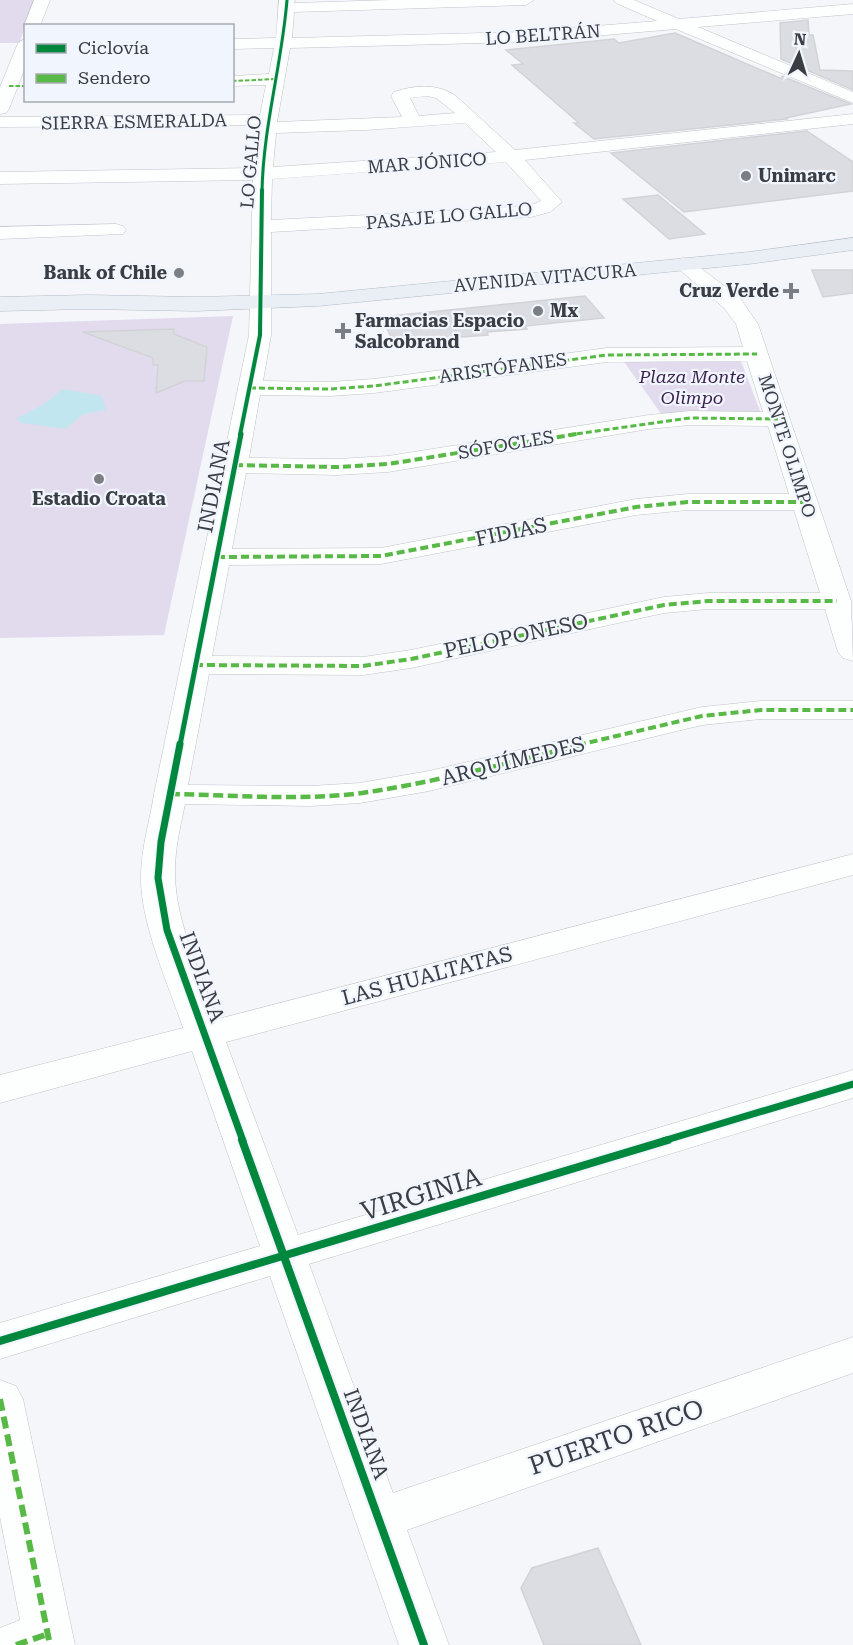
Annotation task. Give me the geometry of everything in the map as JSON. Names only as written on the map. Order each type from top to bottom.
[{"type":"main road","name":"AVENIDA VITACURA","points":[[683,264],[742,250],[853,234]]},
{"type":"main road","name":"AVENIDA VITACURA","points":[[0,304],[259,298],[318,300],[749,258],[853,244]]},
{"type":"street","points":[[33,24],[42,0]]},
{"type":"street","points":[[288,4],[526,0]]},
{"type":"street","points":[[621,0],[853,98]]},
{"type":"street","name":"LO GALLO","points":[[259,298],[260,227],[267,124],[284,43],[288,4]]},
{"type":"street","name":"LO BELTRÁN","points":[[234,44],[479,39],[853,9]]},
{"type":"street","points":[[0,109],[17,86],[21,46]]},
{"type":"street","points":[[234,81],[277,79]]},
{"type":"street","name":"PASAJE LO GALLO","points":[[260,227],[485,215],[531,211],[552,202],[551,198],[511,156],[440,93],[418,92],[400,96],[414,122]]},
{"type":"street","points":[[267,124],[414,122],[469,117]]},
{"type":"street","name":"MAR JÓNICO","points":[[0,178],[263,173],[511,156],[853,119]]},
{"type":"street","name":"SIERRA ESMERALDA","points":[[0,122],[267,124]]},
{"type":"street","points":[[0,233],[116,230]]},
{"type":"street","name":"MONTE OLIMPO","points":[[683,264],[723,295],[747,324],[853,652]]},
{"type":"street","name":"INDIANA","points":[[259,298],[261,326],[250,388],[159,860],[161,904],[167,930],[424,1645]]},
{"type":"street","name":"ARISTÓFANES","points":[[250,388],[363,387],[607,355],[757,354]]},
{"type":"street","name":"SÓFOCLES","points":[[234,465],[337,467],[388,464],[649,422],[690,418],[778,419]]},
{"type":"street","name":"FIDIAS","points":[[217,557],[381,556],[648,505],[688,502],[805,502]]},
{"type":"street","name":"PELOPONESO","points":[[195,665],[363,666],[388,663],[664,605],[708,601],[837,601]]},
{"type":"street","name":"ARQUÍMEDES","points":[[170,794],[310,796],[360,793],[429,781],[702,717],[761,711],[853,710]]},
{"type":"street","name":"LAS HUALTATAS","points":[[0,1089],[853,864]]},
{"type":"street","name":"VIRGINIA","points":[[0,1341],[853,1084]]},
{"type":"street","name":"PUERTO RICO","points":[[378,1519],[853,1355]]},
{"type":"street","points":[[0,1399],[38,1641]]},
{"type":"green space","points":[[0,0],[36,0],[27,24],[24,24],[19,43],[0,43]]},
{"type":"green space","name":"Estadio Croata","points":[[233,316],[164,635],[0,638],[0,324]]},
{"type":"green space","name":"Plaza Monte Olimpo","points":[[622,359],[740,359],[761,413],[662,415]]},
{"type":"water","points":[[63,389],[102,396],[106,410],[84,414],[65,429],[22,423],[16,419],[44,404]]},
{"type":"building","points":[[808,20],[809,35],[813,35],[820,70],[853,71],[853,90],[781,59],[780,23]]},
{"type":"building","points":[[675,33],[782,79],[782,76],[851,104],[787,119],[594,139],[574,123],[579,123],[512,65],[523,64],[506,50],[614,39],[619,43]]},
{"type":"building","name":"Unimarc","points":[[807,131],[853,162],[853,191],[684,212],[611,153]]},
{"type":"building","points":[[658,195],[705,234],[669,239],[623,199]]},
{"type":"building","points":[[812,270],[853,270],[853,293],[823,297]]},
{"type":"building","points":[[585,296],[604,318],[525,326],[527,329],[487,332],[488,335],[393,342],[382,317]]},
{"type":"building","points":[[174,329],[174,334],[207,347],[204,381],[185,381],[156,393],[158,365],[153,365],[153,358],[83,332]]},
{"type":"building","points":[[598,1548],[641,1645],[544,1645],[521,1588],[532,1568]]},
{"type":"marked path","points":[[234,81],[277,79]]},
{"type":"marked path","points":[[9,86],[24,86]]},
{"type":"marked path","points":[[250,388],[330,389],[374,386],[607,355],[757,354]]},
{"type":"marked path","points":[[235,465],[337,467],[388,464],[649,422],[690,418],[778,419]]},
{"type":"marked path","points":[[217,557],[381,556],[636,507],[688,502],[805,502]]},
{"type":"marked path","points":[[195,665],[363,666],[411,659],[664,605],[708,601],[837,601]]},
{"type":"marked path","points":[[170,794],[311,796],[360,793],[429,781],[702,716],[761,710],[853,710]]},
{"type":"marked path","points":[[0,1399],[50,1645]]},
{"type":"marked path","points":[[16,1645],[48,1634]]},
{"type":"cycle path","points":[[287,0],[284,38],[268,120],[262,182],[260,335],[161,842],[158,878],[167,930],[424,1645]]},
{"type":"cycle path","points":[[0,1341],[853,1084]]},
{"type":"place","name":"Unimarc","points":[[746,176]]},
{"type":"place","name":"Bank of Chile","points":[[179,273]]},
{"type":"place","name":"Cruz Verde","points":[[791,291]]},
{"type":"place","name":"Mx","points":[[538,311]]},
{"type":"place","name":"Farmacias Espacio Salcobrand","points":[[343,331]]},
{"type":"place","name":"Estadio Croata","points":[[99,479]]}]
